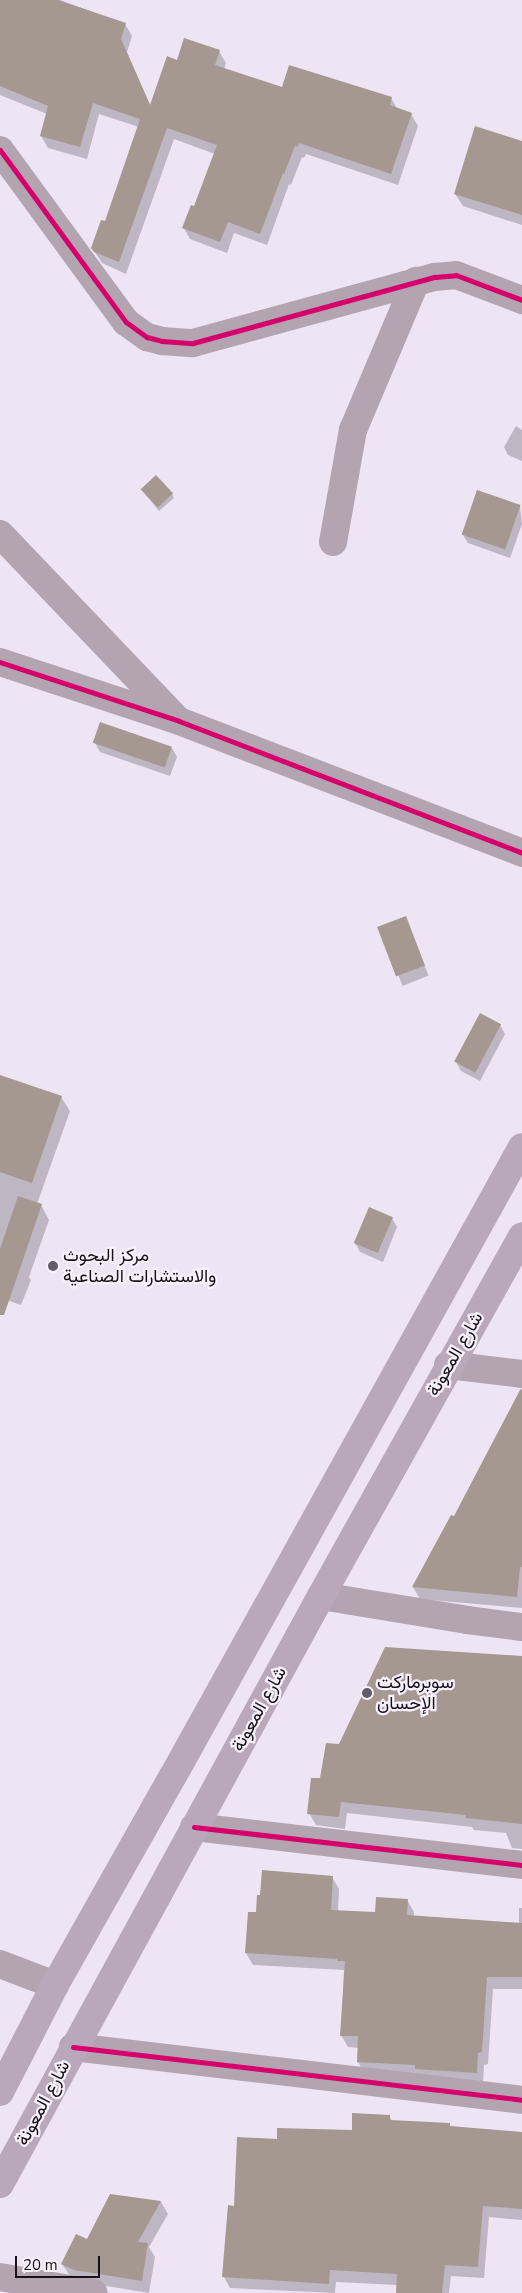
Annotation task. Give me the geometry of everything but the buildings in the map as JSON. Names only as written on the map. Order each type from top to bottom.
[{"type":"highway","points":[[0,2092],[55,1985],[522,1147]]},
{"type":"highway","name":"شارع المعونة","points":[[0,2184],[73,2047],[448,1365],[522,1236]]},
{"type":"street","points":[[0,150],[126,322],[147,336],[162,341],[193,343],[416,281],[456,275],[522,300]]},
{"type":"street","points":[[333,542],[353,430],[416,281]]},
{"type":"street","points":[[0,534],[179,721]]},
{"type":"street","points":[[0,662],[179,721],[522,853]]},
{"type":"street","points":[[448,1365],[522,1374]]},
{"type":"street","points":[[321,1596],[522,1627]]},
{"type":"street","points":[[194,1827],[522,1865]]},
{"type":"street","points":[[0,1964],[55,1985]]},
{"type":"street","points":[[73,2047],[522,2100]]},
{"type":"street","points":[[0,2278],[94,2293]]},
{"type":"cycle path","points":[[0,150],[126,322],[147,337],[162,341],[193,343],[435,277],[456,275],[522,300]]},
{"type":"cycle path","points":[[0,662],[179,721],[522,853]]},
{"type":"cycle path","points":[[194,1827],[522,1865]]},
{"type":"cycle path","points":[[73,2047],[522,2100]]},
{"type":"place","name":"مركز البحوث والاستشارات الصناعية","points":[[53,1266]]},
{"type":"place","name":"سوبرماركت الإحسان","points":[[367,1693]]}]
